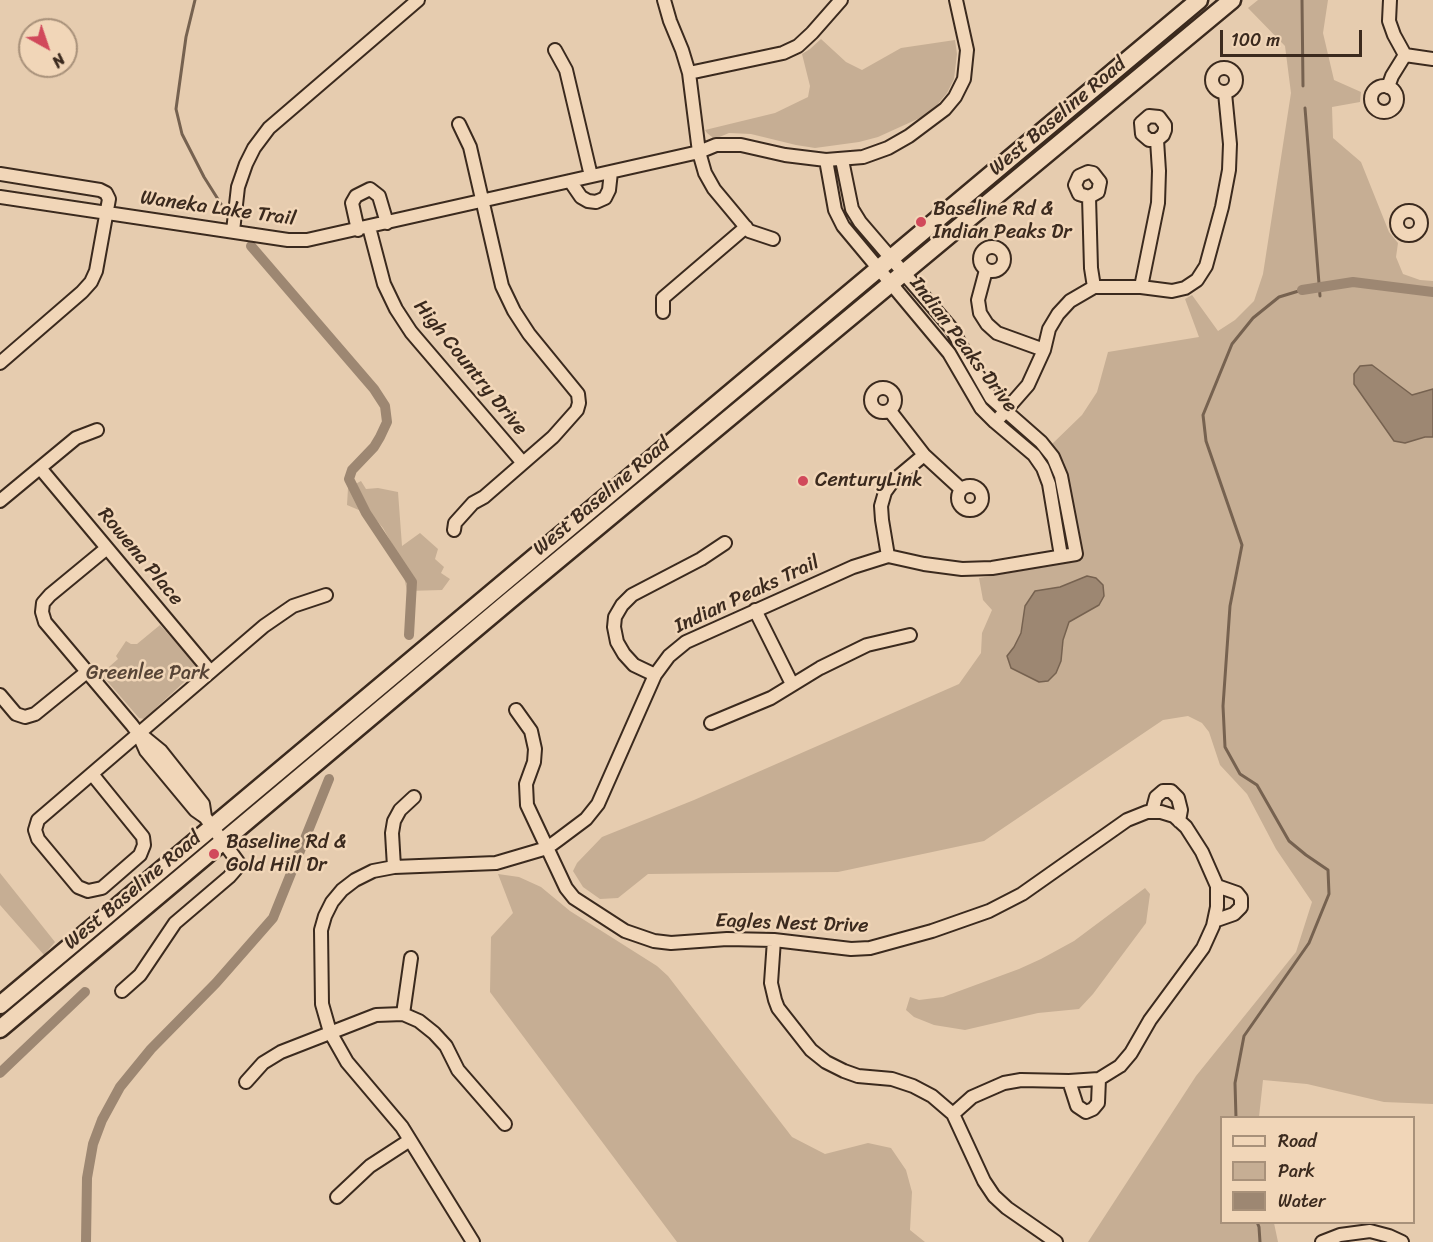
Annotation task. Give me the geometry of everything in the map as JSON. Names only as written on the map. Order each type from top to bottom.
[{"type":"main road","name":"West Baseline Road","points":[[0,1005],[209,822],[885,264],[1199,0]]},
{"type":"main road","name":"West Baseline Road","points":[[0,1029],[510,600],[1232,0]]},
{"type":"street","points":[[233,231],[238,187],[246,164],[254,148],[269,128],[418,0]]},
{"type":"street","points":[[664,0],[689,73],[699,152],[705,173],[714,189],[749,231],[773,239]]},
{"type":"street","points":[[689,73],[783,53],[798,46],[840,0]]},
{"type":"street","name":"Waneka Lake Trail","points":[[0,197],[288,240],[308,240],[699,152],[716,145],[741,145],[785,155],[826,160],[862,157],[888,148],[928,123],[955,97],[964,79],[967,50],[956,0]]},
{"type":"street","points":[[1390,0],[1389,21],[1405,55]]},
{"type":"street","points":[[555,50],[566,70],[591,176]]},
{"type":"street","points":[[1405,55],[1433,59]]},
{"type":"street","points":[[1388,87],[1405,55]]},
{"type":"street","points":[[995,422],[1028,385],[1044,350],[1049,329],[1058,314],[1070,301],[1094,286],[1141,287],[1172,291],[1185,288],[1197,280],[1206,266],[1222,207],[1229,170],[1230,144],[1226,93]]},
{"type":"street","points":[[454,530],[455,523],[473,503],[484,497],[553,437],[577,410],[579,403],[578,394],[529,334],[502,286],[470,147],[459,124]]},
{"type":"street","points":[[1141,287],[1158,202],[1157,140]]},
{"type":"street","name":"Indian Peaks Drive","points":[[826,160],[835,210],[843,226],[951,328],[991,398],[1041,441],[1053,457],[1061,476],[1076,554]]},
{"type":"street","name":"Indian Peaks Drive","points":[[842,160],[852,208],[885,264]]},
{"type":"street","points":[[570,180],[581,197],[596,202],[605,198],[609,190],[611,172]]},
{"type":"street","points":[[0,174],[100,190],[106,193],[109,200],[96,271],[91,282],[0,363]]},
{"type":"street","points":[[364,228],[352,202],[356,196],[370,189],[379,196],[387,223]]},
{"type":"street","points":[[1089,197],[1091,268],[1094,286]]},
{"type":"street","points":[[663,312],[663,298],[746,227]]},
{"type":"street","name":"High Country Drive","points":[[364,228],[384,284],[411,332],[523,463]]},
{"type":"street","points":[[986,270],[978,300],[980,313],[987,324],[997,333],[1044,350]]},
{"type":"street","name":"Indian Peaks Drive","points":[[898,278],[949,353],[973,396],[995,422],[1034,455],[1043,468],[1049,484],[1061,556]]},
{"type":"street","points":[[890,411],[924,455],[961,489]]},
{"type":"street","points":[[0,501],[76,438],[98,430]]},
{"type":"street","points":[[888,556],[881,506],[885,492],[893,481],[924,455]]},
{"type":"street","name":"Rowena Place","points":[[40,468],[210,670]]},
{"type":"street","points":[[656,675],[634,665],[624,654],[615,634],[615,616],[632,595],[701,559],[725,543]]},
{"type":"street","points":[[107,548],[50,595],[44,603],[42,612],[45,622],[138,733],[146,751],[195,810],[209,822],[238,862],[236,869],[176,923],[140,975],[122,991]]},
{"type":"street","name":"Indian Peaks Trail","points":[[473,1242],[402,1126],[347,1062],[330,1032],[322,1004],[321,930],[332,902],[342,890],[373,871],[394,867],[496,863],[547,848],[586,819],[598,804],[656,675],[669,656],[686,642],[755,610],[853,567],[888,556],[924,564],[992,568],[1076,554]]},
{"type":"street","points":[[92,774],[143,837],[144,848],[140,855],[102,888],[88,891],[78,887],[38,839],[35,830],[38,820],[210,670],[283,613],[300,603],[326,595]]},
{"type":"street","points":[[755,610],[792,684]]},
{"type":"street","points":[[711,723],[771,698],[820,668],[867,645],[910,634]]},
{"type":"street","points":[[0,695],[16,714],[25,717],[34,714],[88,671]]},
{"type":"street","name":"Eagles Nest Drive","points":[[516,710],[531,731],[535,748],[534,762],[526,784],[527,805],[566,888],[574,898],[625,931],[654,941],[671,943],[727,939],[774,940],[851,949],[870,948],[932,931],[989,910],[1022,894],[1127,820],[1152,812]]},
{"type":"street","points":[[953,1114],[972,1097],[1004,1083],[1021,1080],[1099,1079],[1120,1066],[1131,1053],[1150,1020],[1203,948],[1217,907],[1216,886],[1202,852],[1186,827],[1179,821],[1174,816],[1152,812],[1156,797],[1163,791],[1171,791],[1178,798],[1181,810],[1179,821]]},
{"type":"street","points":[[394,867],[392,832],[394,820],[400,810],[414,797]]},
{"type":"street","points":[[1214,921],[1234,914],[1241,907],[1237,893],[1216,886]]},
{"type":"street","points":[[774,940],[771,983],[775,1000],[778,1008],[811,1050],[826,1062],[843,1071],[858,1076],[892,1079],[932,1096],[953,1114],[984,1181],[994,1196],[1007,1208],[1056,1242]]},
{"type":"street","points":[[403,1014],[411,958]]},
{"type":"street","points":[[246,1082],[263,1064],[281,1052],[376,1015],[403,1014],[418,1021],[434,1033],[446,1046],[458,1070],[505,1124]]},
{"type":"street","points":[[1069,1081],[1077,1106],[1086,1112],[1098,1103],[1099,1079]]},
{"type":"street","points":[[337,1197],[370,1166],[410,1140]]},
{"type":"street","points":[[1322,1242],[1338,1229],[1370,1231],[1402,1242]]},
{"type":"green space","points":[[1258,0],[1328,0],[1323,33],[1334,80],[1361,92],[1360,102],[1332,107],[1333,138],[1361,162],[1389,232],[1398,243],[1396,257],[1403,274],[1420,280],[1433,281],[1433,1104],[1384,1102],[1307,1084],[1263,1080],[1259,1116],[1220,1116],[1220,1224],[1274,1224],[1278,1242],[1088,1242],[1196,1076],[1296,952],[1312,902],[1276,849],[1247,794],[1220,765],[1209,732],[1202,723],[1188,716],[1163,720],[984,841],[838,872],[648,874],[618,898],[600,899],[583,887],[573,871],[577,863],[602,837],[694,800],[959,684],[981,653],[982,633],[992,610],[983,600],[979,578],[1080,561],[1063,467],[1051,445],[1082,415],[1097,392],[1108,352],[1199,337],[1185,299],[1192,295],[1218,331],[1235,320],[1254,301],[1263,274],[1291,93],[1285,46],[1248,8]]},
{"type":"green space","points":[[821,39],[846,62],[862,70],[901,48],[955,40],[957,54],[954,79],[947,93],[937,105],[922,117],[878,137],[859,142],[815,148],[751,134],[729,133],[717,138],[707,133],[705,130],[775,113],[808,97],[810,86],[802,54]]},
{"type":"green space","points":[[361,481],[366,489],[378,488],[398,492],[402,546],[420,533],[438,549],[435,559],[444,567],[441,573],[450,579],[442,590],[407,591],[400,558],[383,528],[373,516],[347,505],[348,488]]},
{"type":"green space","name":"Greenlee Park","points":[[160,625],[197,668],[144,719],[139,718],[101,674],[118,659],[116,656],[126,641],[137,644]]},
{"type":"green space","points":[[0,873],[55,942],[44,955],[0,905]]},
{"type":"green space","points":[[498,874],[519,877],[541,887],[570,911],[657,966],[668,976],[792,1137],[825,1154],[868,1143],[891,1148],[906,1170],[912,1192],[910,1230],[925,1242],[677,1242],[490,992],[491,937],[513,913]]},
{"type":"green space","points":[[1145,888],[1150,894],[1146,923],[1093,994],[1079,1009],[1038,1013],[965,1030],[934,1025],[914,1017],[906,1010],[910,997],[919,1000],[943,997],[1041,959],[1074,941]]},
{"type":"water","points":[[1372,365],[1412,395],[1433,389],[1433,437],[1405,443],[1394,441],[1354,384],[1354,374],[1360,366]]},
{"type":"water","points":[[1087,576],[1096,578],[1103,585],[1104,596],[1099,605],[1069,622],[1063,640],[1061,661],[1056,673],[1048,681],[1039,682],[1011,668],[1007,656],[1021,633],[1025,606],[1035,591],[1060,587]]},
{"type":"waterway","points":[[195,0],[186,37],[176,109],[182,134],[221,204]]},
{"type":"waterway","points":[[1302,0],[1303,86]]},
{"type":"waterway","points":[[1305,108],[1320,296]]},
{"type":"waterway","points":[[251,246],[374,389],[385,406],[387,422],[380,437],[374,447],[352,470],[349,479],[366,513],[412,582],[409,635]]},
{"type":"waterway","points":[[1302,290],[1353,282],[1433,292]]},
{"type":"waterway","points":[[1236,1116],[1235,1083],[1244,1036],[1309,943],[1329,894],[1328,870],[1289,841],[1257,785],[1240,774],[1225,747],[1223,706],[1230,606],[1242,545],[1206,441],[1203,415],[1232,344],[1253,318],[1279,297],[1302,290]]},
{"type":"waterway","points":[[86,1242],[87,1178],[93,1144],[102,1120],[120,1087],[151,1049],[216,983],[273,918],[329,779]]},
{"type":"waterway","points":[[0,1073],[85,992]]},
{"type":"waterway","points":[[1258,1224],[1260,1242]]},
{"type":"place","name":"Baseline Rd & Indian Peaks Dr","points":[[921,222]]},
{"type":"place","name":"CenturyLink","points":[[803,481]]},
{"type":"place","name":"Baseline Rd & Gold Hill Dr","points":[[214,854]]}]
